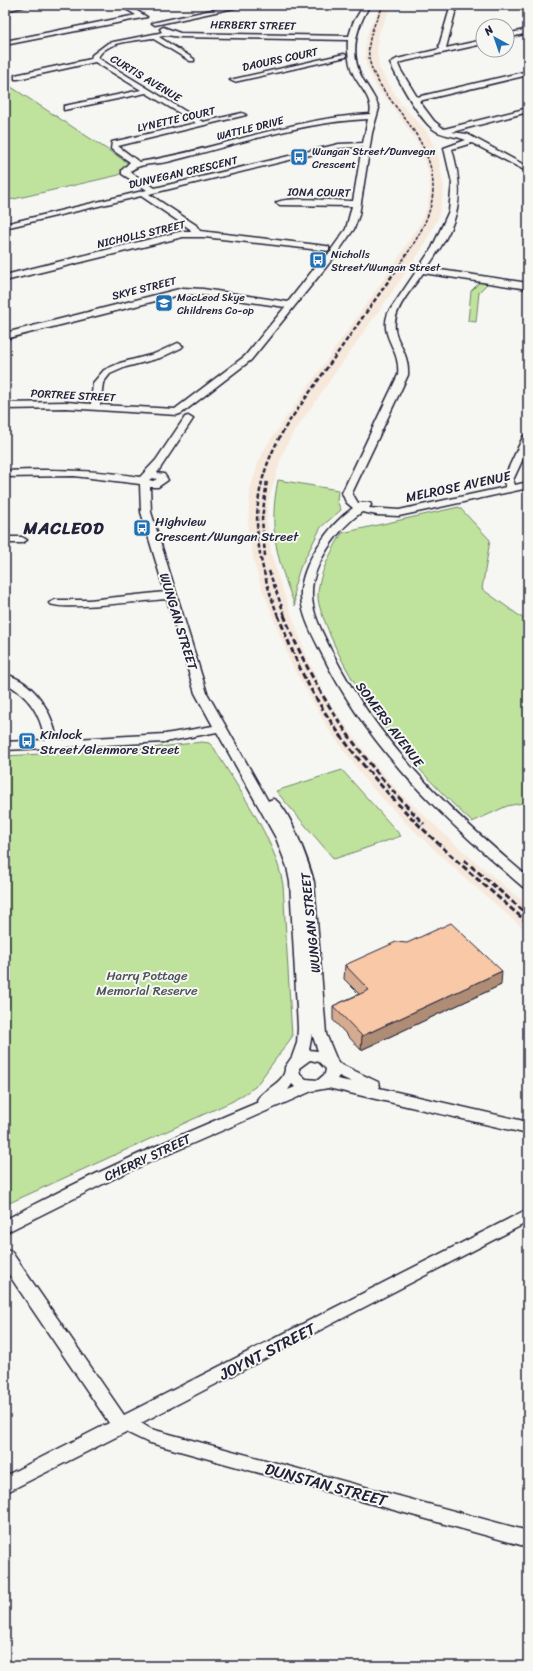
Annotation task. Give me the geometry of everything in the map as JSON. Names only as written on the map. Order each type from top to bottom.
[{"type":"street","points":[[5,9],[28,5]]},
{"type":"street","points":[[122,5],[168,32]]},
{"type":"street","points":[[158,25],[244,5]]},
{"type":"street","points":[[174,435],[176,414],[248,358],[323,263],[328,251],[341,240],[353,221],[374,105],[357,78],[349,57],[352,37],[359,18],[367,5]]},
{"type":"street","points":[[444,50],[442,46],[454,5]]},
{"type":"street","points":[[5,43],[142,16]]},
{"type":"street","points":[[515,34],[528,31]]},
{"type":"street","name":"HERBERT STREET","points":[[168,32],[186,35],[352,37]]},
{"type":"street","name":"CURTIS AVENUE","points":[[168,32],[106,46],[94,56],[96,60],[202,124]]},
{"type":"street","points":[[152,35],[192,60]]},
{"type":"street","points":[[444,42],[452,48]]},
{"type":"street","points":[[475,44],[395,62],[396,67],[415,100],[435,127],[448,130],[468,139],[528,170]]},
{"type":"street","name":"DAOURS COURT","points":[[234,80],[331,59],[349,57]]},
{"type":"street","points":[[18,77],[96,60]]},
{"type":"street","points":[[415,100],[528,73]]},
{"type":"street","points":[[67,108],[147,91]]},
{"type":"street","points":[[448,130],[528,110]]},
{"type":"street","name":"LYNETTE COURT","points":[[133,165],[134,161],[116,149],[114,145],[242,115]]},
{"type":"street","name":"WATTLE DRIVE","points":[[133,165],[167,160],[261,135],[338,118],[373,116]]},
{"type":"street","points":[[368,508],[355,496],[352,486],[403,375],[405,361],[391,333],[391,319],[400,300],[443,236],[453,208],[456,184],[448,148],[468,139]]},
{"type":"street","name":"DUNVEGAN CRESCENT","points":[[5,226],[339,146],[366,145]]},
{"type":"street","points":[[133,165],[125,172],[152,190]]},
{"type":"street","points":[[142,193],[190,225],[197,234]]},
{"type":"street","name":"IONA COURT","points":[[280,203],[298,202],[357,204]]},
{"type":"street","name":"NICHOLLS STREET","points":[[5,278],[170,237],[197,234],[328,251]]},
{"type":"street","points":[[421,270],[528,286]]},
{"type":"street","name":"SKYE STREET","points":[[5,336],[183,291],[204,292],[291,305]]},
{"type":"street","points":[[95,407],[98,383],[107,372],[122,365],[157,356],[175,344],[188,349]]},
{"type":"street","points":[[146,502],[160,481],[162,462],[174,435],[190,416],[195,398]]},
{"type":"street","name":"PORTREE STREET","points":[[5,406],[52,404],[190,416]]},
{"type":"street","points":[[512,489],[508,480],[528,437]]},
{"type":"street","points":[[146,479],[162,462]]},
{"type":"street","points":[[5,474],[62,471],[160,481]]},
{"type":"street","name":"WUNGAN STREET","points":[[146,479],[146,502],[149,522],[201,693],[244,773],[283,838],[294,867],[297,882],[306,1028],[304,1043],[299,1059]]},
{"type":"street","name":"MELROSE AVENUE","points":[[368,508],[380,513],[410,511],[528,485]]},
{"type":"street","name":"SOMERS AVENUE","points":[[368,508],[340,524],[329,536],[309,578],[306,591],[308,608],[334,669],[362,716],[391,754],[417,783],[468,833],[528,884]]},
{"type":"street","points":[[5,540],[22,540]]},
{"type":"street","points":[[55,603],[89,603],[170,594]]},
{"type":"street","points":[[5,678],[28,692],[36,699],[47,720],[52,744]]},
{"type":"street","points":[[5,746],[165,738],[220,728]]},
{"type":"street","name":"WUNGAN STREET","points":[[236,756],[252,772],[266,793],[291,834],[303,863],[307,882],[319,1034],[331,1063]]},
{"type":"street","points":[[410,1101],[363,1082],[323,1057],[310,1055],[299,1059],[292,1067],[292,1072],[298,1081],[311,1086],[327,1082],[410,1101],[528,1128]]},
{"type":"street","points":[[327,1082],[334,1075],[331,1063]]},
{"type":"street","name":"CHERRY STREET","points":[[252,1109],[282,1087],[292,1072]]},
{"type":"street","name":"CHERRY STREET","points":[[5,1227],[42,1205],[252,1109],[311,1086]]},
{"type":"street","name":"CHERRY STREET","points":[[5,1216],[42,1205]]},
{"type":"street","name":"JOYNT STREET","points":[[5,1485],[528,1215]]},
{"type":"street","name":"DUNSTAN STREET","points":[[6,1254],[125,1424],[147,1435],[528,1539]]},
{"type":"shaded area","points":[[381,5],[392,5],[379,32],[377,51],[379,68],[401,104],[392,105],[377,88],[366,64],[366,39],[369,29]]},
{"type":"shaded area","points":[[402,105],[427,132],[438,155],[444,189],[438,218],[420,252],[291,436],[282,455],[269,499],[267,521],[271,553],[305,652],[325,696],[371,760],[402,795],[457,846],[528,906],[528,932],[466,879],[408,825],[368,783],[329,730],[291,664],[262,588],[255,566],[248,530],[250,489],[259,461],[267,445],[398,259],[422,220],[428,204],[430,189],[428,170],[418,143],[392,106]]},
{"type":"green space","points":[[5,83],[128,163],[119,175],[5,201]]},
{"type":"green space","points":[[480,282],[487,284],[479,292],[476,322],[468,321],[471,291]]},
{"type":"green space","points":[[278,480],[338,490],[337,501],[341,510],[321,527],[300,568],[294,587],[295,606],[283,574],[276,544],[274,514]]},
{"type":"green space","points":[[459,507],[490,540],[482,589],[528,622],[528,802],[507,806],[472,822],[410,759],[374,712],[357,687],[343,662],[321,612],[318,598],[320,581],[330,556],[342,533]]},
{"type":"green space","name":"Harry Pottage Memorial Reserve","points":[[202,742],[209,743],[214,748],[264,832],[279,867],[283,885],[292,1037],[255,1087],[233,1101],[5,1205],[5,756],[151,748]]},
{"type":"green space","points":[[342,770],[401,836],[334,859],[276,791]]},
{"type":"building","points":[[451,923],[502,971],[362,1036],[333,1006],[369,990],[345,965],[396,942],[407,943]]},
{"type":"railway","points":[[384,5],[370,37],[370,63],[382,87],[415,132],[421,143],[430,165],[433,190],[432,200],[426,221],[416,240],[398,267]]},
{"type":"railway","points":[[278,616],[262,565],[258,541],[257,518],[259,495],[265,471],[274,448],[288,423],[399,266]]},
{"type":"railway","points":[[265,556],[262,519],[267,480]]},
{"type":"railway","points":[[269,571],[285,616]]},
{"type":"railway","points":[[278,615],[308,684],[329,719],[353,752],[379,784],[436,842],[528,923]]},
{"type":"railway","points":[[284,615],[311,674],[343,727],[380,776],[424,824]]},
{"type":"railway","points":[[464,860],[528,915]]},
{"type":"place","name":"Wungan Street/Dunvegan Crescent","points":[[299,157]]},
{"type":"place","name":"Nicholls Street/Wungan Street","points":[[318,260]]},
{"type":"place","name":"MacLeod Skye Childrens Co-op","points":[[164,303]]},
{"type":"place","name":"Highview Crescent/Wungan Street","points":[[142,528]]},
{"type":"place","name":"Kinlock Street/Glenmore Street","points":[[27,741]]},
{"type":"district","name":"MACLEOD","points":[[64,528]]}]
